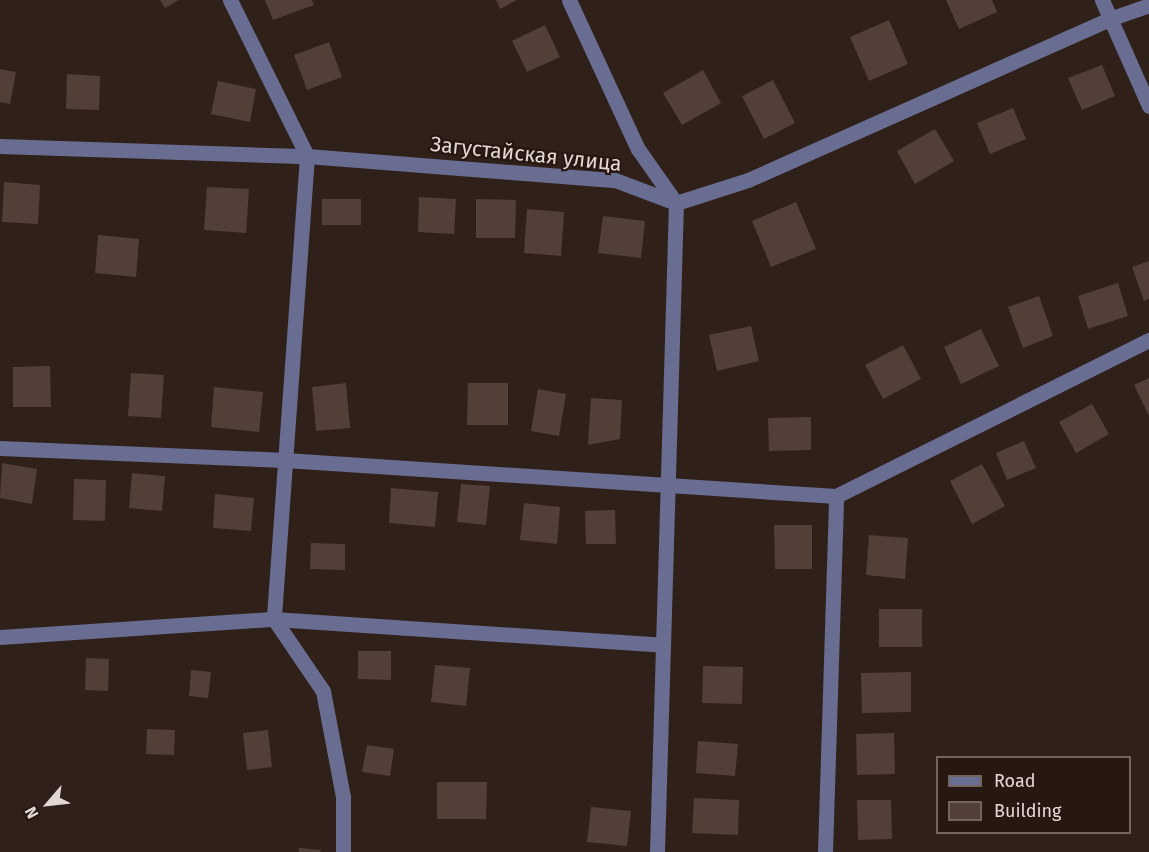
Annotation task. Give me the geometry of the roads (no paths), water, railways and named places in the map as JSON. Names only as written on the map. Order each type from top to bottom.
[{"type":"street","points":[[230,0],[307,156],[274,619],[323,691],[343,797],[343,852]]},
{"type":"street","points":[[569,0],[638,148],[676,203],[670,484],[657,852]]},
{"type":"street","points":[[1102,0],[1112,18],[1149,106]]},
{"type":"street","points":[[676,203],[748,180],[1112,18],[1149,6]]},
{"type":"street","name":"Загустайская улица","points":[[0,146],[307,156],[615,180],[676,203]]},
{"type":"street","points":[[0,448],[285,460],[836,496],[1149,340]]},
{"type":"street","points":[[825,852],[836,496]]},
{"type":"street","points":[[0,637],[274,619],[663,645]]}]
